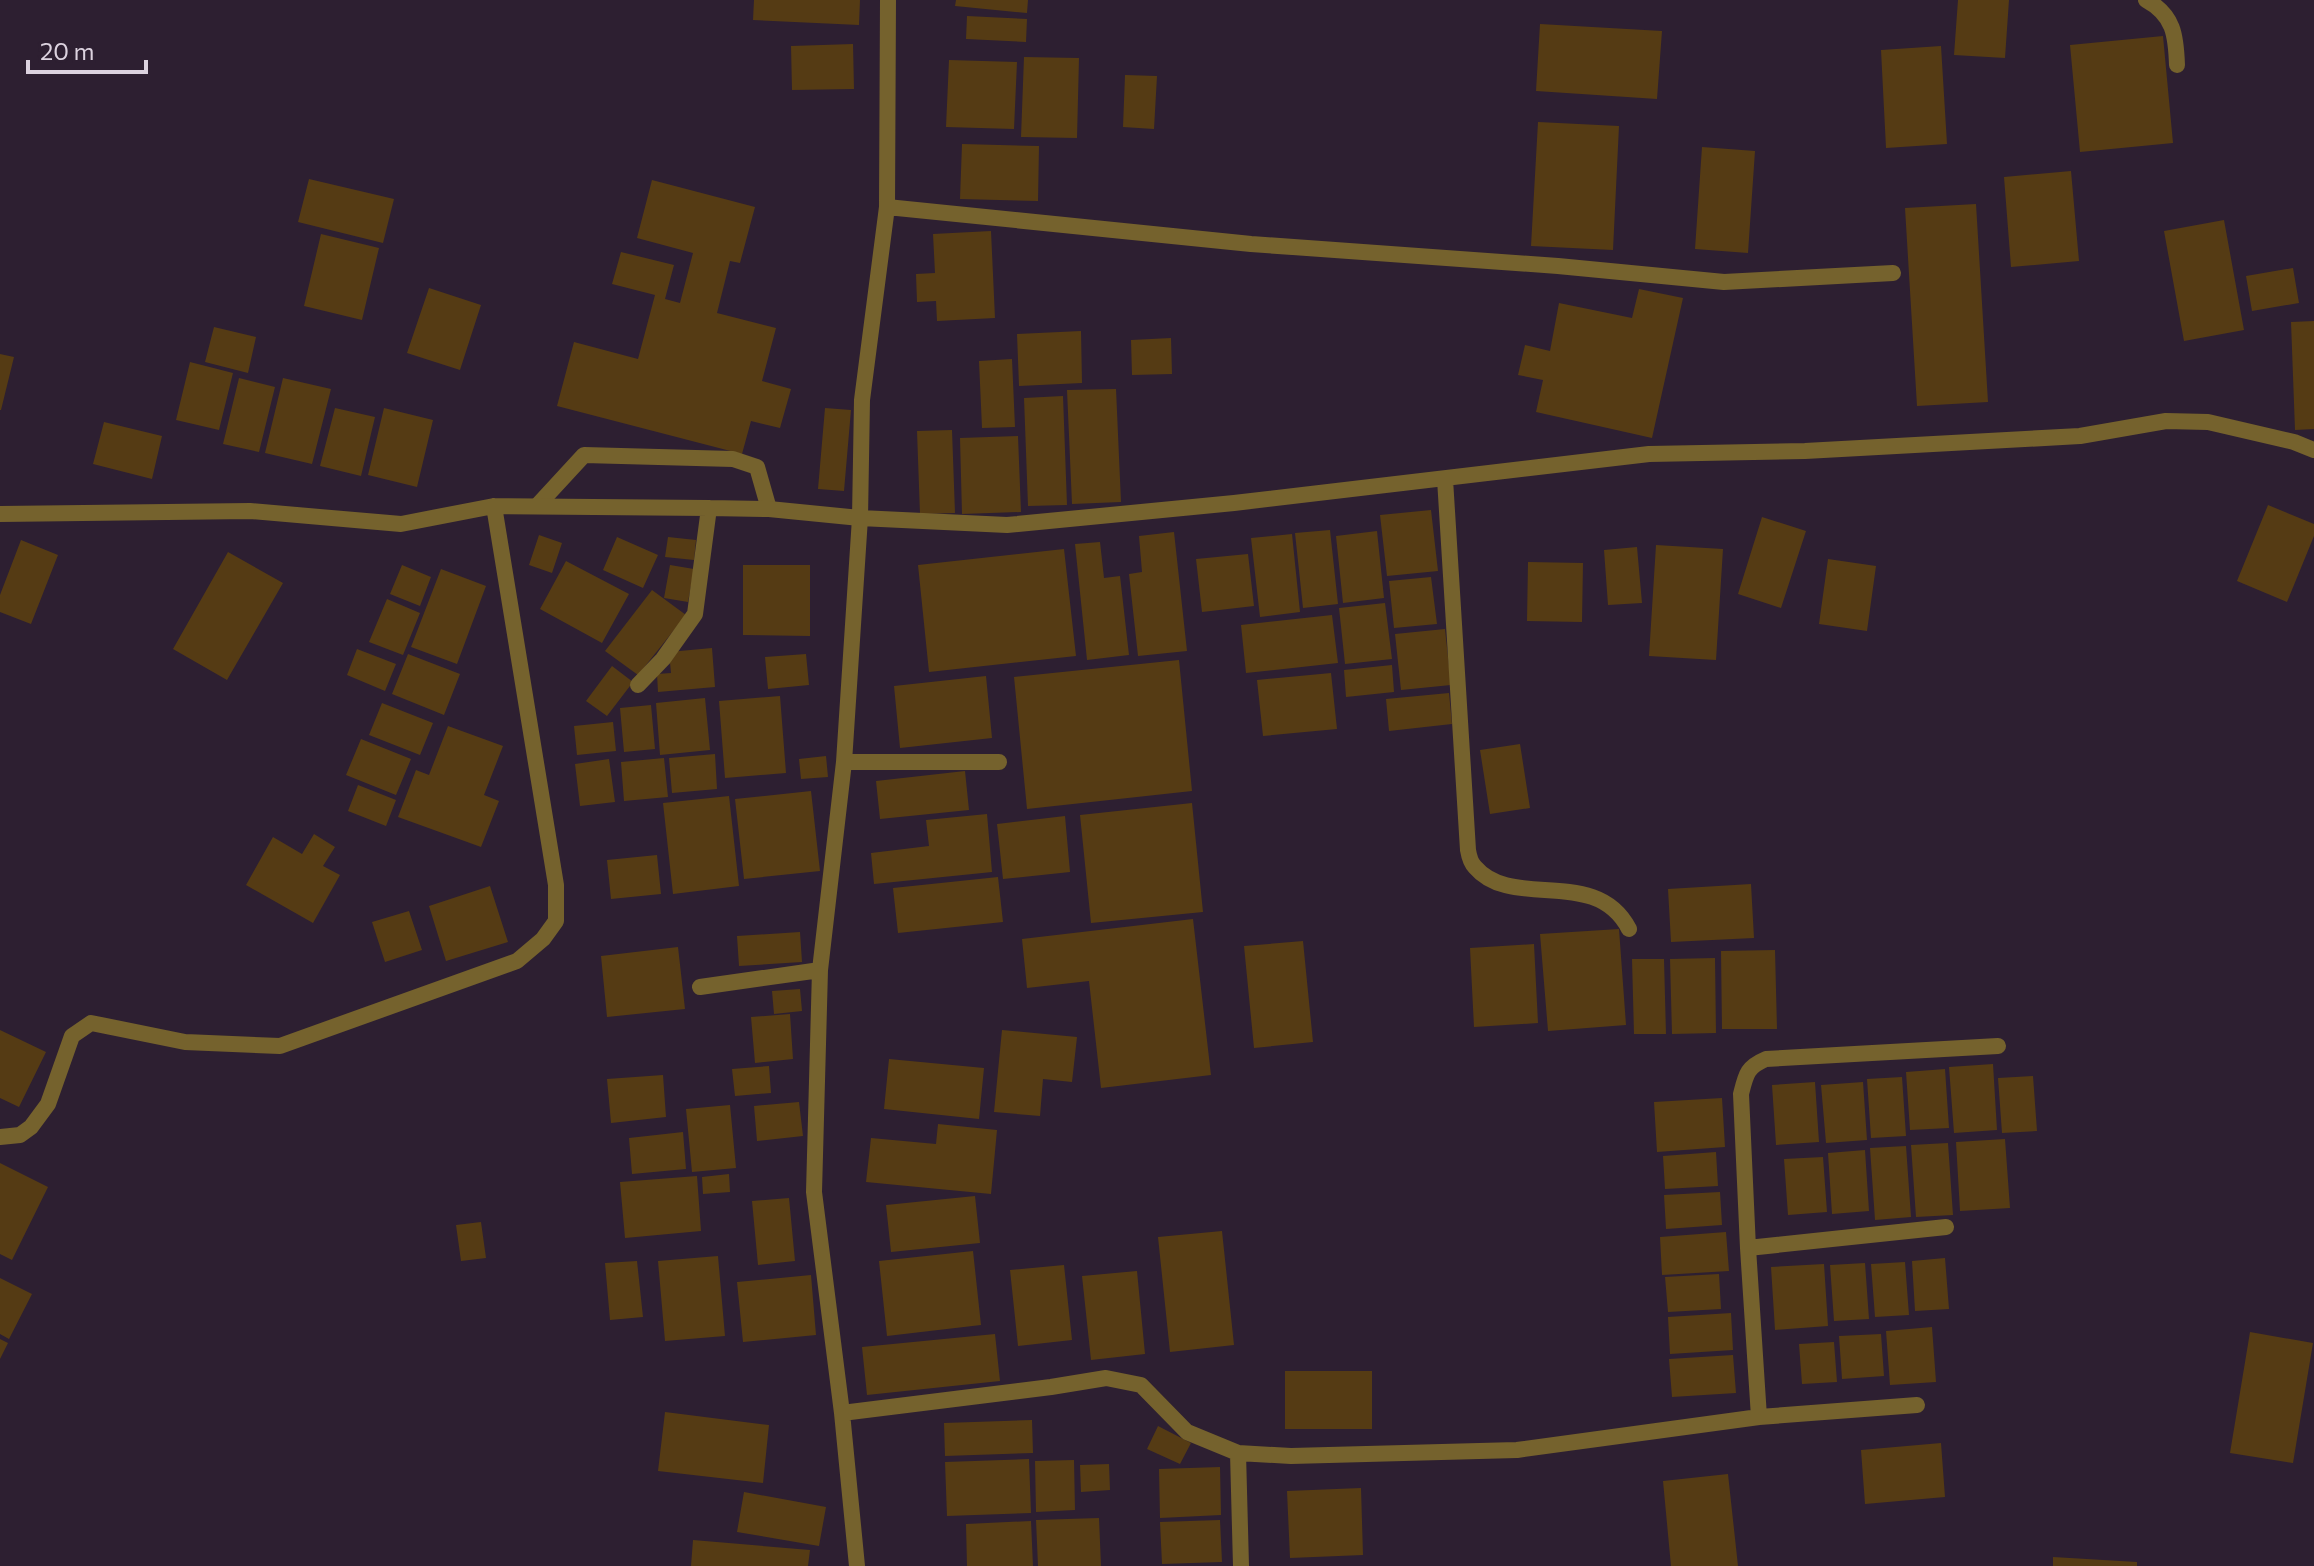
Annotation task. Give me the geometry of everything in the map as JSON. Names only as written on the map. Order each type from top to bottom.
[{"type":"street","points":[[857,1566],[842,1413],[814,1192],[820,970],[844,762],[860,518],[862,400],[887,207],[888,0]]},
{"type":"street","points":[[2146,0],[2160,7],[2176,35],[2177,65]]},
{"type":"street","points":[[887,207],[1251,244],[1558,266],[1724,282],[1893,273]]},
{"type":"street","points":[[0,514],[250,511],[401,524],[494,506],[537,506],[769,509],[860,518],[1007,525],[1219,505],[1649,454],[1805,451],[2080,436],[2166,421],[2208,422],[2294,442],[2314,450]]},
{"type":"street","points":[[537,506],[584,455],[733,459],[757,467],[769,509]]},
{"type":"street","points":[[1445,479],[1468,850],[1473,866],[1502,885],[1577,892],[1606,903],[1621,914],[1629,929]]},
{"type":"street","points":[[0,1137],[20,1135],[31,1127],[48,1104],[72,1036],[91,1023],[185,1042],[280,1046],[517,961],[543,939],[556,921],[556,885],[494,506]]},
{"type":"street","points":[[638,685],[663,659],[695,614],[709,508]]},
{"type":"street","points":[[844,762],[999,762]]},
{"type":"street","points":[[700,987],[820,970]]},
{"type":"street","points":[[1759,1417],[1741,1094],[1746,1074],[1754,1064],[1766,1059],[1998,1046]]},
{"type":"street","points":[[1748,1248],[1946,1227]]},
{"type":"street","points":[[842,1413],[1106,1378],[1141,1385],[1187,1432],[1238,1453],[1291,1456],[1517,1450],[1759,1417],[1917,1405]]},
{"type":"street","points":[[1238,1453],[1241,1566]]},
{"type":"building","points":[[754,0],[860,0],[859,25],[753,20]]},
{"type":"building","points":[[956,0],[1028,0],[1027,13],[955,6]]},
{"type":"building","points":[[1958,0],[2009,0],[2005,58],[1954,55]]},
{"type":"building","points":[[967,16],[1027,19],[1026,42],[966,39]]},
{"type":"building","points":[[1540,24],[1662,31],[1657,99],[1536,91]]},
{"type":"building","points":[[2163,36],[2173,143],[2080,152],[2070,45]]},
{"type":"building","points":[[853,44],[854,89],[792,90],[791,46]]},
{"type":"building","points":[[1941,46],[1947,144],[1886,148],[1881,50]]},
{"type":"building","points":[[1024,57],[1079,58],[1077,138],[1021,137]]},
{"type":"building","points":[[949,60],[1017,62],[1014,129],[946,127]]},
{"type":"building","points":[[1125,75],[1157,76],[1154,129],[1123,127]]},
{"type":"building","points":[[1538,122],[1619,126],[1613,250],[1531,246]]},
{"type":"building","points":[[962,144],[1039,146],[1038,201],[960,199]]},
{"type":"building","points":[[1702,147],[1755,151],[1748,253],[1695,249]]},
{"type":"building","points":[[2071,171],[2079,261],[2011,267],[2004,177]]},
{"type":"building","points":[[309,179],[394,199],[383,243],[298,222]]},
{"type":"building","points":[[652,180],[755,207],[740,263],[730,261],[717,313],[776,328],[762,381],[791,389],[780,428],[751,421],[742,454],[557,406],[574,342],[638,359],[655,295],[612,284],[621,252],[674,265],[665,299],[680,303],[693,253],[637,238]]},
{"type":"building","points":[[1976,204],[1988,402],[1917,406],[1905,208]]},
{"type":"building","points":[[2224,220],[2244,330],[2184,341],[2164,231]]},
{"type":"building","points":[[991,231],[995,318],[937,321],[936,301],[917,302],[916,274],[935,273],[933,234]]},
{"type":"building","points":[[321,234],[379,248],[362,320],[304,306]]},
{"type":"building","points":[[2293,268],[2299,303],[2252,311],[2246,276]]},
{"type":"building","points":[[429,288],[481,305],[460,370],[407,353]]},
{"type":"building","points":[[1639,289],[1683,298],[1652,438],[1536,412],[1543,380],[1518,375],[1525,345],[1550,351],[1559,303],[1632,318]]},
{"type":"building","points":[[2314,321],[2314,429],[2295,430],[2291,322]]},
{"type":"building","points":[[214,327],[256,337],[248,373],[205,362]]},
{"type":"building","points":[[1081,331],[1082,383],[1019,386],[1017,334]]},
{"type":"building","points":[[1171,338],[1172,374],[1132,375],[1131,340]]},
{"type":"building","points":[[0,354],[14,357],[1,410],[0,410]]},
{"type":"building","points":[[1012,359],[1015,427],[982,428],[979,361]]},
{"type":"building","points":[[190,362],[233,373],[219,430],[176,420]]},
{"type":"building","points":[[239,378],[275,387],[259,452],[223,444]]},
{"type":"building","points":[[283,378],[331,389],[312,464],[265,453]]},
{"type":"building","points":[[1116,389],[1121,502],[1072,504],[1067,390]]},
{"type":"building","points":[[1063,396],[1067,505],[1028,506],[1024,398]]},
{"type":"building","points":[[335,408],[375,417],[361,476],[320,466]]},
{"type":"building","points":[[384,408],[433,420],[417,487],[368,475]]},
{"type":"building","points":[[825,408],[851,410],[844,491],[818,489]]},
{"type":"building","points":[[104,422],[162,436],[152,479],[93,464]]},
{"type":"building","points":[[952,430],[955,513],[920,514],[917,431]]},
{"type":"building","points":[[1018,436],[1021,512],[962,514],[960,438]]},
{"type":"building","points":[[2268,505],[2314,524],[2314,536],[2287,602],[2237,581]]},
{"type":"building","points":[[1431,510],[1438,571],[1387,576],[1380,515]]},
{"type":"building","points":[[1762,517],[1806,531],[1781,608],[1738,594]]},
{"type":"building","points":[[1330,530],[1338,604],[1303,608],[1295,533]]},
{"type":"building","points":[[1377,531],[1384,598],[1343,603],[1336,536]]},
{"type":"building","points":[[1174,532],[1187,651],[1138,656],[1129,574],[1142,572],[1139,536]]},
{"type":"building","points":[[1292,534],[1300,612],[1260,617],[1251,538]]},
{"type":"building","points":[[539,535],[562,543],[552,573],[529,565]]},
{"type":"building","points":[[617,537],[658,555],[643,588],[603,570]]},
{"type":"building","points":[[668,537],[696,540],[694,560],[665,557]]},
{"type":"building","points":[[21,540],[58,555],[31,624],[0,612],[0,595]]},
{"type":"building","points":[[1100,542],[1104,578],[1120,576],[1129,655],[1087,660],[1075,544]]},
{"type":"building","points":[[1656,545],[1723,549],[1716,660],[1649,656]]},
{"type":"building","points":[[1637,547],[1642,603],[1608,605],[1604,550]]},
{"type":"building","points":[[1064,549],[1076,656],[929,672],[918,565]]},
{"type":"building","points":[[228,552],[283,583],[227,680],[173,649]]},
{"type":"building","points":[[1248,554],[1254,606],[1202,612],[1196,559]]},
{"type":"building","points":[[1828,559],[1876,566],[1867,631],[1819,624]]},
{"type":"building","points":[[566,561],[629,594],[602,643],[540,609]]},
{"type":"building","points":[[1528,562],[1583,563],[1582,622],[1527,621]]},
{"type":"building","points":[[402,565],[431,577],[420,606],[390,594]]},
{"type":"building","points":[[670,565],[694,569],[688,602],[664,598]]},
{"type":"building","points":[[743,565],[810,565],[810,636],[743,635]]},
{"type":"building","points":[[441,569],[486,586],[457,664],[411,647]]},
{"type":"building","points":[[1431,577],[1437,624],[1394,628],[1389,581]]},
{"type":"building","points":[[652,590],[686,615],[638,675],[605,651]]},
{"type":"building","points":[[387,599],[420,613],[403,655],[369,642]]},
{"type":"building","points":[[1385,603],[1392,659],[1345,664],[1339,608]]},
{"type":"building","points":[[1332,615],[1338,663],[1246,673],[1241,625]]},
{"type":"building","points":[[1445,629],[1451,685],[1401,690],[1395,634]]},
{"type":"building","points":[[712,648],[715,687],[658,692],[657,674],[671,673],[669,652]]},
{"type":"building","points":[[357,649],[396,664],[385,691],[347,675]]},
{"type":"building","points":[[408,654],[460,674],[444,715],[392,694]]},
{"type":"building","points":[[806,654],[809,685],[768,689],[765,657]]},
{"type":"building","points":[[1179,660],[1192,791],[1027,809],[1014,677]]},
{"type":"building","points":[[1392,665],[1394,692],[1346,697],[1344,670]]},
{"type":"building","points":[[612,666],[633,682],[607,716],[586,701]]},
{"type":"building","points":[[1331,673],[1337,729],[1263,736],[1257,680]]},
{"type":"building","points":[[986,676],[992,738],[900,748],[894,686]]},
{"type":"building","points":[[1449,693],[1452,724],[1389,731],[1386,699]]},
{"type":"building","points":[[780,696],[786,773],[725,778],[719,701]]},
{"type":"building","points":[[705,698],[710,750],[660,755],[656,703]]},
{"type":"building","points":[[382,703],[433,723],[420,755],[369,735]]},
{"type":"building","points":[[651,705],[655,749],[624,752],[620,708]]},
{"type":"building","points":[[613,722],[616,751],[577,755],[574,726]]},
{"type":"building","points":[[448,726],[503,746],[484,795],[499,801],[481,847],[398,817],[416,770],[429,775]]},
{"type":"building","points":[[361,739],[411,759],[396,795],[346,775]]},
{"type":"building","points":[[1520,744],[1530,808],[1490,814],[1480,750]]},
{"type":"building","points":[[715,754],[717,789],[672,793],[669,758]]},
{"type":"building","points":[[826,756],[828,777],[801,779],[799,759]]},
{"type":"building","points":[[664,758],[668,797],[624,801],[621,762]]},
{"type":"building","points":[[609,759],[615,802],[580,806],[575,764]]},
{"type":"building","points":[[965,771],[969,810],[880,819],[876,781]]},
{"type":"building","points":[[358,785],[396,800],[386,826],[348,811]]},
{"type":"building","points":[[811,791],[820,871],[744,879],[735,799]]},
{"type":"building","points":[[729,796],[739,886],[673,894],[663,803]]},
{"type":"building","points":[[1192,803],[1203,912],[1091,923],[1080,815]]},
{"type":"building","points":[[987,814],[992,872],[874,884],[871,853],[929,846],[926,820]]},
{"type":"building","points":[[1065,816],[1070,872],[1003,879],[997,824]]},
{"type":"building","points":[[314,834],[335,847],[323,866],[340,875],[313,923],[246,885],[273,837],[302,854]]},
{"type":"building","points":[[657,855],[661,894],[611,899],[607,860]]},
{"type":"building","points":[[998,877],[1003,922],[898,933],[893,888]]},
{"type":"building","points":[[1751,884],[1754,938],[1671,942],[1668,889]]},
{"type":"building","points":[[490,886],[508,942],[446,961],[429,906]]},
{"type":"building","points":[[409,911],[422,950],[385,962],[372,922]]},
{"type":"building","points":[[1193,919],[1211,1075],[1101,1088],[1089,981],[1027,988],[1022,939]]},
{"type":"building","points":[[1619,929],[1626,1025],[1548,1031],[1540,934]]},
{"type":"building","points":[[800,932],[802,962],[739,966],[737,936]]},
{"type":"building","points":[[1303,941],[1313,1042],[1254,1048],[1244,946]]},
{"type":"building","points":[[1534,944],[1538,1023],[1474,1027],[1470,948]]},
{"type":"building","points":[[678,947],[685,1009],[607,1017],[601,956]]},
{"type":"building","points":[[1775,950],[1777,1029],[1722,1029],[1721,951]]},
{"type":"building","points":[[1715,958],[1716,1033],[1672,1034],[1670,959]]},
{"type":"building","points":[[1632,959],[1664,959],[1666,1034],[1634,1034]]},
{"type":"building","points":[[800,989],[802,1011],[774,1014],[772,991]]},
{"type":"building","points":[[790,1014],[793,1059],[755,1063],[751,1017]]},
{"type":"building","points":[[0,1030],[46,1052],[19,1107],[0,1098]]},
{"type":"building","points":[[1002,1030],[1077,1037],[1072,1082],[1043,1079],[1040,1116],[994,1112]]},
{"type":"building","points":[[889,1059],[984,1068],[979,1119],[884,1109]]},
{"type":"building","points":[[1993,1064],[1997,1130],[1954,1133],[1949,1067]]},
{"type":"building","points":[[769,1066],[771,1093],[735,1096],[732,1069]]},
{"type":"building","points":[[1945,1069],[1949,1128],[1910,1130],[1906,1072]]},
{"type":"building","points":[[663,1075],[666,1117],[611,1123],[607,1079]]},
{"type":"building","points":[[2033,1076],[2037,1131],[2002,1133],[1998,1078]]},
{"type":"building","points":[[1902,1077],[1906,1136],[1871,1138],[1867,1079]]},
{"type":"building","points":[[1815,1082],[1819,1142],[1776,1145],[1772,1085]]},
{"type":"building","points":[[1863,1082],[1867,1140],[1826,1143],[1821,1085]]},
{"type":"building","points":[[1722,1098],[1725,1147],[1657,1152],[1654,1102]]},
{"type":"building","points":[[799,1102],[803,1136],[757,1141],[754,1106]]},
{"type":"building","points":[[730,1105],[736,1168],[692,1172],[686,1109]]},
{"type":"building","points":[[938,1124],[997,1130],[991,1194],[866,1182],[871,1138],[936,1144]]},
{"type":"building","points":[[683,1132],[686,1169],[632,1174],[629,1138]]},
{"type":"building","points":[[2005,1139],[2010,1208],[1960,1211],[1956,1142]]},
{"type":"building","points":[[1948,1143],[1953,1215],[1916,1217],[1911,1145]]},
{"type":"building","points":[[1906,1146],[1911,1217],[1875,1220],[1870,1148]]},
{"type":"building","points":[[1865,1150],[1869,1211],[1832,1214],[1828,1153]]},
{"type":"building","points":[[1716,1152],[1718,1186],[1665,1189],[1663,1156]]},
{"type":"building","points":[[1823,1157],[1827,1212],[1788,1215],[1784,1159]]},
{"type":"building","points":[[0,1163],[48,1187],[12,1260],[0,1254]]},
{"type":"building","points":[[729,1174],[730,1192],[703,1194],[702,1177]]},
{"type":"building","points":[[697,1176],[701,1231],[625,1238],[620,1182]]},
{"type":"building","points":[[1720,1192],[1722,1225],[1666,1229],[1664,1195]]},
{"type":"building","points":[[975,1196],[980,1243],[891,1252],[886,1205]]},
{"type":"building","points":[[789,1198],[795,1261],[758,1265],[752,1201]]},
{"type":"building","points":[[481,1222],[486,1258],[461,1261],[456,1225]]},
{"type":"building","points":[[1222,1231],[1234,1345],[1170,1352],[1158,1237]]},
{"type":"building","points":[[1726,1232],[1729,1271],[1662,1275],[1660,1237]]},
{"type":"building","points":[[973,1251],[981,1325],[887,1336],[879,1261]]},
{"type":"building","points":[[718,1256],[725,1336],[665,1341],[658,1261]]},
{"type":"building","points":[[1945,1258],[1949,1309],[1915,1311],[1912,1261]]},
{"type":"building","points":[[637,1261],[643,1317],[610,1320],[605,1263]]},
{"type":"building","points":[[1905,1262],[1909,1315],[1875,1317],[1871,1264]]},
{"type":"building","points":[[1865,1263],[1869,1319],[1834,1321],[1830,1265]]},
{"type":"building","points":[[1824,1264],[1828,1326],[1775,1330],[1771,1267]]},
{"type":"building","points":[[1064,1265],[1072,1340],[1018,1346],[1010,1270]]},
{"type":"building","points":[[1137,1271],[1145,1354],[1091,1360],[1082,1276]]},
{"type":"building","points":[[1719,1274],[1721,1309],[1668,1312],[1665,1277]]},
{"type":"building","points":[[811,1275],[816,1335],[743,1342],[737,1282]]},
{"type":"building","points":[[0,1278],[32,1294],[9,1339],[0,1334]]},
{"type":"building","points":[[1731,1313],[1733,1350],[1670,1354],[1668,1317]]},
{"type":"building","points":[[1932,1327],[1936,1382],[1890,1385],[1886,1331]]},
{"type":"building","points":[[2250,1332],[2313,1343],[2293,1463],[2230,1453]]},
{"type":"building","points":[[995,1334],[1000,1381],[867,1395],[862,1347]]},
{"type":"building","points":[[1881,1334],[1884,1376],[1842,1379],[1839,1336]]},
{"type":"building","points":[[0,1339],[8,1343],[0,1359]]},
{"type":"building","points":[[1834,1342],[1837,1382],[1802,1384],[1799,1344]]},
{"type":"building","points":[[1733,1355],[1736,1393],[1672,1397],[1669,1359]]},
{"type":"building","points":[[1285,1371],[1372,1371],[1372,1429],[1285,1429]]},
{"type":"building","points":[[665,1412],[769,1425],[763,1483],[658,1471]]},
{"type":"building","points":[[1032,1420],[1033,1453],[945,1456],[944,1423]]},
{"type":"building","points":[[1158,1426],[1191,1443],[1180,1464],[1147,1449]]},
{"type":"building","points":[[1941,1443],[1945,1497],[1865,1504],[1861,1450]]},
{"type":"building","points":[[1029,1459],[1031,1513],[947,1516],[945,1462]]},
{"type":"building","points":[[1074,1460],[1075,1510],[1036,1512],[1035,1461]]},
{"type":"building","points":[[1109,1464],[1110,1490],[1081,1492],[1080,1465]]},
{"type":"building","points":[[1220,1467],[1221,1515],[1160,1518],[1159,1469]]},
{"type":"building","points":[[1728,1474],[1738,1566],[1671,1566],[1663,1481]]},
{"type":"building","points":[[1361,1488],[1363,1555],[1290,1558],[1287,1491]]},
{"type":"building","points":[[744,1492],[826,1507],[819,1546],[737,1532]]},
{"type":"building","points":[[1099,1518],[1101,1566],[1038,1566],[1036,1520]]},
{"type":"building","points":[[1220,1520],[1222,1562],[1162,1564],[1160,1522]]},
{"type":"building","points":[[1031,1521],[1033,1566],[967,1566],[966,1524]]},
{"type":"building","points":[[693,1540],[810,1550],[808,1566],[691,1566]]},
{"type":"building","points":[[2053,1557],[2137,1562],[2137,1566],[2053,1566]]}]
